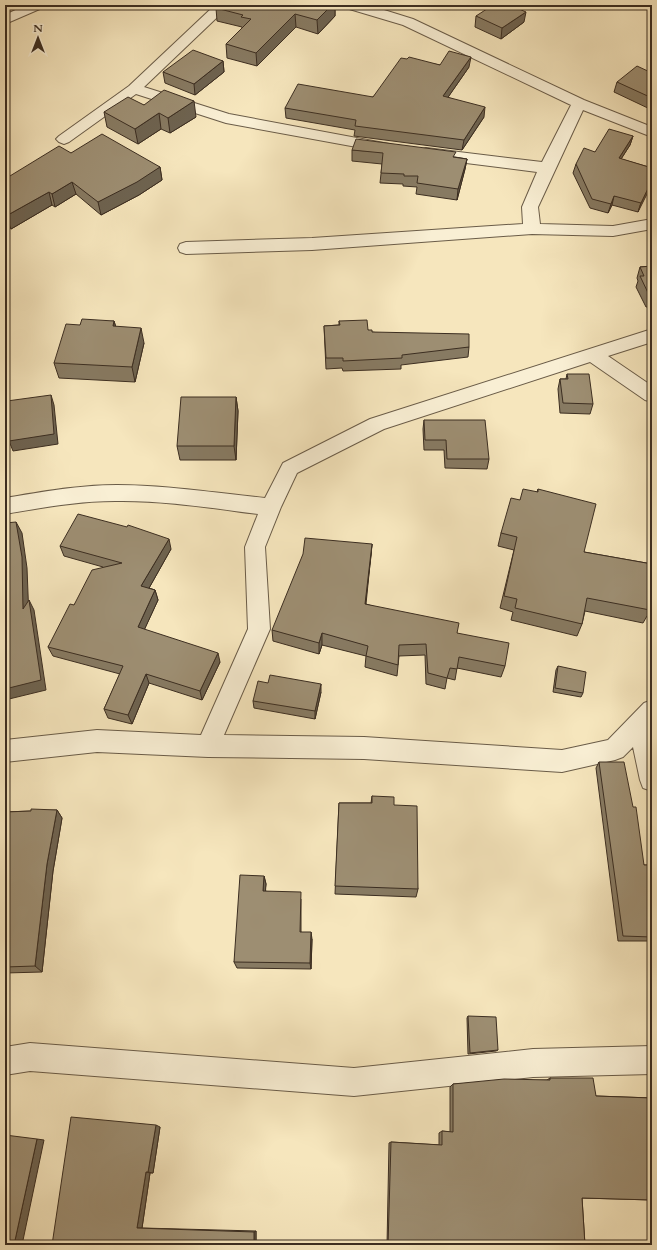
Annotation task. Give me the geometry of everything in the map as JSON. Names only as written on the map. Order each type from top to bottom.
[{"type":"street","points":[[5,20],[37,5]]},
{"type":"street","points":[[64,139],[134,89],[223,5]]},
{"type":"street","points":[[351,5],[372,10],[408,22],[579,103],[652,132]]},
{"type":"street","points":[[134,89],[226,118],[360,144],[399,149]]},
{"type":"street","points":[[532,229],[530,207],[547,168],[579,103]]},
{"type":"street","points":[[415,151],[547,168]]},
{"type":"street","points":[[186,248],[312,244],[532,229],[613,231],[652,224]]},
{"type":"street","points":[[208,746],[259,629],[255,547],[271,507],[290,468],[377,424],[652,335]]},
{"type":"street","points":[[592,354],[652,395]]},
{"type":"street","points":[[5,506],[60,497],[132,493],[271,507]]},
{"type":"street","points":[[5,752],[97,741],[208,746],[364,748],[562,761],[614,749],[645,717]]},
{"type":"street","points":[[645,717],[652,780]]},
{"type":"street","points":[[5,1061],[30,1057],[354,1082],[533,1063],[652,1060]]},
{"type":"building","points":[[218,5],[332,5],[317,20],[295,14],[256,53],[226,44],[251,19],[241,17],[243,15],[216,8]]},
{"type":"building","points":[[493,5],[510,5],[526,12],[502,28],[476,16]]},
{"type":"building","points":[[193,50],[223,61],[194,84],[163,72]]},
{"type":"building","points":[[449,51],[471,57],[443,96],[485,107],[464,140],[355,126],[356,120],[285,108],[298,84],[373,97],[401,58],[407,59],[409,57],[440,65]]},
{"type":"building","points":[[637,66],[652,73],[652,98],[617,82]]},
{"type":"building","points":[[164,90],[194,101],[168,118],[159,113],[135,129],[104,112],[128,97],[144,105]]},
{"type":"building","points":[[609,129],[633,136],[619,158],[652,168],[652,180],[641,203],[614,196],[611,204],[592,199],[576,164],[584,148],[595,152]]},
{"type":"building","points":[[102,134],[160,167],[137,182],[98,202],[72,182],[52,194],[49,192],[6,216],[5,215],[5,179],[59,146],[71,153]]},
{"type":"building","points":[[356,139],[456,152],[453,157],[467,159],[458,189],[417,183],[418,176],[381,173],[383,153],[352,150]]},
{"type":"building","points":[[652,266],[652,297],[650,297],[640,276],[644,276],[640,267]]},
{"type":"building","points":[[82,319],[114,321],[113,326],[141,328],[132,367],[54,363],[66,324],[80,325]]},
{"type":"building","points":[[367,320],[368,330],[372,330],[372,332],[469,334],[469,347],[402,355],[402,358],[343,361],[343,358],[326,358],[324,326],[340,325],[339,321]]},
{"type":"building","points":[[567,374],[589,374],[593,404],[563,403],[560,379],[568,379]]},
{"type":"building","points":[[51,395],[54,434],[9,441],[7,401]]},
{"type":"building","points":[[181,397],[236,397],[234,446],[177,446]]},
{"type":"building","points":[[424,420],[485,420],[489,459],[447,459],[446,440],[425,440]]},
{"type":"building","points":[[523,489],[538,492],[538,489],[596,504],[584,552],[652,564],[652,603],[650,610],[587,598],[582,624],[515,608],[517,599],[504,596],[517,537],[501,533],[511,498],[520,500]]},
{"type":"building","points":[[78,514],[127,527],[128,525],[169,539],[141,586],[155,590],[138,627],[218,653],[200,691],[146,674],[128,715],[104,709],[123,666],[48,647],[70,604],[74,605],[92,570],[122,563],[60,546]]},
{"type":"building","points":[[16,522],[22,557],[23,609],[29,600],[41,680],[5,689],[5,523]]},
{"type":"building","points":[[305,538],[372,544],[365,604],[459,623],[457,633],[509,643],[505,666],[459,657],[457,669],[450,668],[447,678],[428,673],[426,644],[399,645],[398,665],[366,656],[368,646],[322,633],[319,643],[272,630],[303,554]]},
{"type":"building","points":[[558,666],[586,672],[583,693],[555,688]]},
{"type":"building","points":[[270,675],[321,684],[315,711],[253,701],[258,681],[268,683]]},
{"type":"building","points":[[599,762],[624,762],[633,807],[636,807],[644,865],[652,865],[652,937],[623,936]]},
{"type":"building","points":[[372,796],[394,797],[394,805],[417,806],[418,889],[335,886],[339,803],[372,803]]},
{"type":"building","points":[[31,809],[57,810],[47,864],[35,966],[5,967],[5,812],[31,811]]},
{"type":"building","points":[[240,875],[264,876],[263,891],[301,892],[300,932],[311,932],[310,963],[234,962]]},
{"type":"building","points":[[468,1016],[496,1017],[498,1050],[470,1053]]},
{"type":"building","points":[[550,1078],[593,1078],[596,1096],[652,1098],[652,1200],[582,1198],[585,1245],[388,1245],[391,1142],[442,1145],[442,1131],[453,1132],[453,1084],[504,1079],[550,1080]]},
{"type":"building","points":[[71,1117],[156,1125],[148,1172],[146,1172],[137,1228],[254,1232],[254,1245],[52,1245]]},
{"type":"building","points":[[5,1135],[37,1139],[14,1245],[5,1245]]}]
